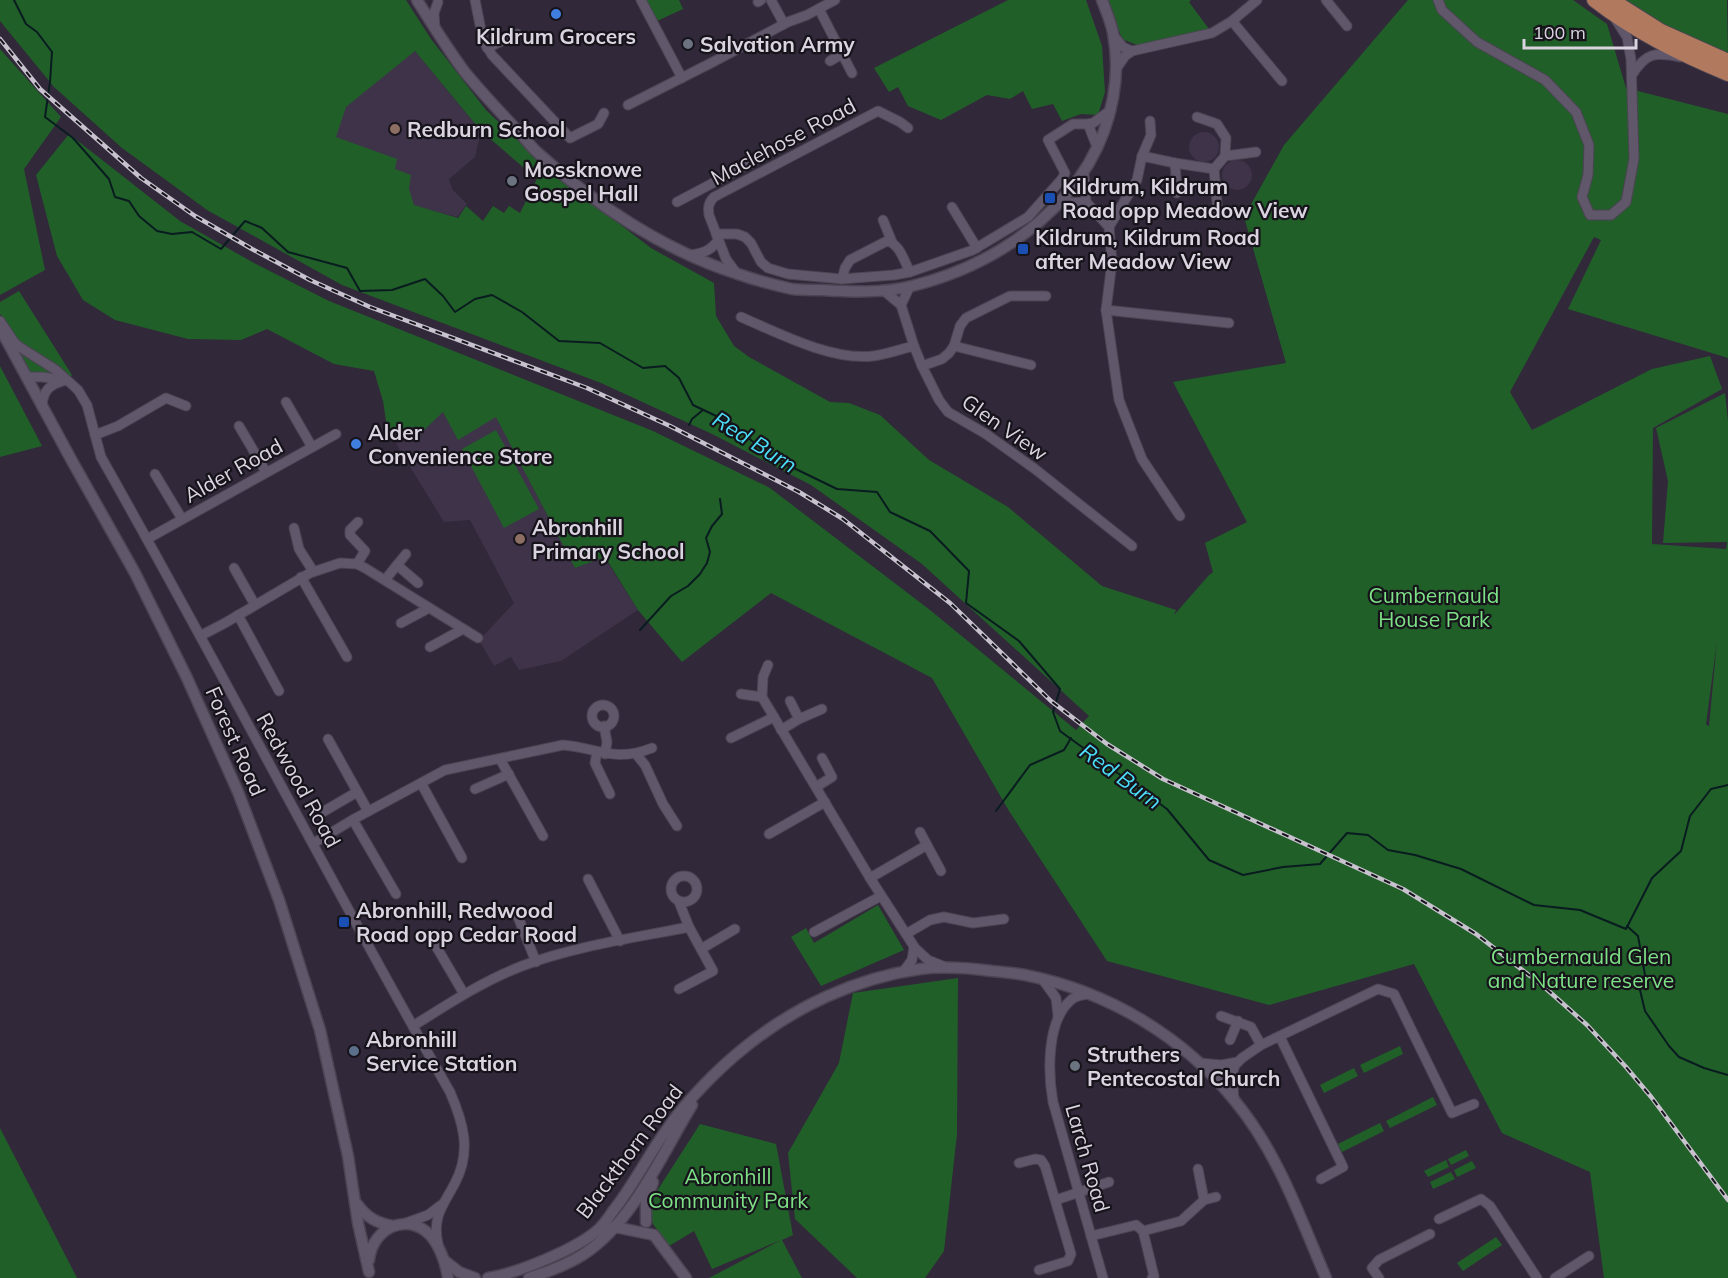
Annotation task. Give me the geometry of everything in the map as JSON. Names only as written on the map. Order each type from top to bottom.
[{"type":"main road","points":[[1594,0],[1613,15],[1656,41],[1728,74]]},
{"type":"main road","points":[[1612,0],[1661,31],[1728,61]]},
{"type":"street","points":[[417,0],[464,70],[536,151],[584,191],[621,216],[690,255],[737,274],[793,289],[854,292],[910,286],[952,274],[994,254],[1040,222],[1060,203],[1084,173],[1111,110],[1116,69],[1114,36],[1102,0]]},
{"type":"street","points":[[426,0],[440,1],[434,13],[435,30]]},
{"type":"street","points":[[476,0],[483,40],[487,48],[570,138],[598,124],[604,113]]},
{"type":"street","points":[[641,0],[682,78]]},
{"type":"street","points":[[771,0],[786,23]]},
{"type":"street","points":[[628,105],[835,0]]},
{"type":"street","points":[[1116,69],[1125,56],[1132,51],[1204,36],[1232,21],[1257,0]]},
{"type":"street","points":[[1326,0],[1347,26]]},
{"type":"street","points":[[1438,0],[1442,10],[1477,42],[1545,80],[1576,112],[1588,145],[1588,175],[1582,196],[1590,215],[1611,214],[1626,202],[1634,159],[1631,59],[1627,37],[1613,15]]},
{"type":"street","points":[[819,9],[852,73]]},
{"type":"street","points":[[1232,21],[1282,81]]},
{"type":"street","points":[[487,48],[517,34]]},
{"type":"street","points":[[1114,36],[1123,47],[1132,51]]},
{"type":"street","points":[[1631,77],[1639,64],[1649,56],[1661,53],[1694,60]]},
{"type":"street","points":[[830,61],[842,54]]},
{"type":"street","points":[[690,255],[709,250],[717,237],[737,234],[745,237],[751,243],[761,262],[768,268],[804,276],[842,279],[910,272],[952,258],[977,248],[1028,217],[1065,173],[1048,140],[1073,124],[1089,124],[1111,110]]},
{"type":"street","name":"Maclehose Road","points":[[737,274],[726,259],[709,216],[708,208],[714,197],[878,111],[908,128]]},
{"type":"street","points":[[1197,117],[1217,124],[1226,138],[1225,156],[1214,169],[1218,214]]},
{"type":"street","points":[[1150,121],[1151,135],[1142,156],[1137,180],[1109,227],[1112,262],[1106,310],[1119,400],[1142,459],[1180,516]]},
{"type":"street","points":[[1089,124],[1097,147]]},
{"type":"street","points":[[1225,156],[1256,152]]},
{"type":"street","points":[[1142,156],[1214,169]]},
{"type":"street","points":[[677,202],[762,157]]},
{"type":"street","points":[[1175,163],[1177,193]]},
{"type":"street","points":[[1084,173],[1086,202],[1109,227]]},
{"type":"street","points":[[728,175],[735,186]]},
{"type":"street","points":[[1060,203],[1086,202]]},
{"type":"street","points":[[952,207],[977,248]]},
{"type":"street","points":[[883,220],[892,242],[910,272]]},
{"type":"street","points":[[842,279],[850,260],[887,241],[892,242]]},
{"type":"street","points":[[883,290],[901,305],[910,286]]},
{"type":"street","points":[[922,366],[942,359],[949,353],[954,346],[960,326],[974,313],[1010,296],[1046,296]]},
{"type":"street","name":"Glen View","points":[[901,305],[922,366],[939,400],[948,412],[986,434],[1035,469],[1132,546]]},
{"type":"street","points":[[1106,310],[1229,323]]},
{"type":"street","points":[[741,317],[783,336],[837,354],[872,356],[914,346]]},
{"type":"street","name":"Redwood Road","points":[[0,321],[18,346],[56,370],[78,390],[87,405],[101,457],[450,1092],[464,1129],[463,1158],[456,1181],[437,1216],[435,1227],[441,1254]]},
{"type":"street","name":"Forest Road","points":[[0,328],[135,573],[188,678],[238,792],[279,900],[320,1030],[348,1156],[361,1237],[370,1275]]},
{"type":"street","points":[[954,346],[1031,365]]},
{"type":"street","points":[[27,377],[65,380]]},
{"type":"street","points":[[42,406],[42,398],[46,390],[65,380]]},
{"type":"street","points":[[95,435],[118,426],[166,398],[186,406]]},
{"type":"street","points":[[286,402],[312,447]]},
{"type":"street","points":[[239,426],[266,472]]},
{"type":"street","name":"Alder Road","points":[[147,539],[336,434]]},
{"type":"street","points":[[155,474],[182,519]]},
{"type":"street","points":[[357,564],[365,551],[350,535],[350,530],[358,522]]},
{"type":"street","points":[[294,528],[299,549],[313,571]]},
{"type":"street","points":[[385,580],[406,554]]},
{"type":"street","points":[[200,636],[313,571],[340,563],[357,564],[478,638]]},
{"type":"street","points":[[397,565],[418,583]]},
{"type":"street","points":[[234,568],[255,605]]},
{"type":"street","points":[[302,578],[347,657]]},
{"type":"street","points":[[400,623],[429,608]]},
{"type":"street","points":[[238,615],[279,691]]},
{"type":"street","points":[[430,647],[463,629]]},
{"type":"street","points":[[768,665],[763,677],[762,697],[870,878],[914,947],[928,960],[952,969]]},
{"type":"street","points":[[741,694],[762,697]]},
{"type":"street","points":[[790,701],[799,719]]},
{"type":"street","points":[[782,730],[799,719],[822,709]]},
{"type":"street","points":[[731,738],[774,717]]},
{"type":"street","points":[[604,726],[607,742],[595,763],[610,794]]},
{"type":"street","points":[[328,739],[368,811]]},
{"type":"street","points":[[314,843],[445,770],[563,745],[601,753],[636,754],[652,748]]},
{"type":"street","points":[[636,754],[645,765],[663,804],[677,826]]},
{"type":"street","points":[[816,787],[832,777],[822,758]]},
{"type":"street","points":[[500,759],[543,836]]},
{"type":"street","points":[[475,789],[508,774]]},
{"type":"street","points":[[421,783],[462,858]]},
{"type":"street","points":[[321,813],[357,792]]},
{"type":"street","points":[[769,834],[825,802]]},
{"type":"street","points":[[353,820],[396,894]]},
{"type":"street","points":[[920,832],[941,871]]},
{"type":"street","points":[[870,878],[927,845]]},
{"type":"street","points":[[588,879],[620,941]]},
{"type":"street","points":[[814,932],[881,896]]},
{"type":"street","points":[[679,902],[689,927],[713,971],[680,989]]},
{"type":"street","points":[[518,917],[536,962]]},
{"type":"street","points":[[906,934],[930,920],[944,917],[973,923],[1004,919]]},
{"type":"street","points":[[412,1026],[464,994],[521,966],[620,941],[689,927]]},
{"type":"street","points":[[701,949],[735,929]]},
{"type":"street","points":[[434,941],[464,994]]},
{"type":"street","points":[[903,972],[912,960],[914,947]]},
{"type":"street","name":"Blackthorn Road","points":[[488,1278],[551,1257],[579,1243],[599,1228],[638,1176],[686,1103],[744,1047],[788,1017],[823,998],[872,980],[923,969],[969,969],[1025,975],[1068,986],[1109,1002],[1152,1025],[1200,1063],[1234,1098],[1273,1158],[1287,1184],[1326,1278]]},
{"type":"street","name":"Larch Road","points":[[1044,980],[1058,1005],[1058,1018],[1050,1049],[1050,1084],[1053,1102],[1103,1278]]},
{"type":"street","points":[[1200,1063],[1221,1065],[1238,1062],[1261,1045],[1378,989],[1394,994],[1452,1113],[1474,1104]]},
{"type":"street","name":"Larch Road","points":[[1058,1018],[1070,1000],[1088,994]]},
{"type":"street","points":[[1221,1016],[1251,1027],[1261,1045]]},
{"type":"street","points":[[1230,1040],[1238,1021]]},
{"type":"street","points":[[1280,1037],[1343,1167],[1321,1179]]},
{"type":"street","points":[[1234,1098],[1232,1075],[1238,1062]]},
{"type":"street","name":"Blackthorn Road","points":[[529,1278],[582,1256],[615,1227],[639,1195],[664,1155],[701,1089]]},
{"type":"street","points":[[646,1222],[646,1202],[664,1155]]},
{"type":"street","points":[[1019,1163],[1035,1159],[1041,1160],[1046,1166],[1071,1254],[1068,1261],[1039,1270]]},
{"type":"street","points":[[1198,1169],[1204,1200]]},
{"type":"street","points":[[638,1176],[641,1212],[654,1235],[686,1278]]},
{"type":"street","points":[[1056,1200],[1109,1182]]},
{"type":"street","points":[[1152,1278],[1154,1276],[1143,1231],[1181,1221],[1204,1200],[1216,1197]]},
{"type":"street","points":[[1439,1219],[1481,1199],[1490,1206],[1537,1278]]},
{"type":"street","points":[[355,1202],[366,1216],[381,1224],[415,1226],[425,1232],[441,1254],[448,1278]]},
{"type":"street","name":"Redwood Road","points":[[399,1225],[428,1215],[443,1203]]},
{"type":"street","points":[[370,1275],[369,1254],[374,1242],[384,1231],[399,1225]]},
{"type":"street","name":"Larch Road","points":[[1091,1236],[1136,1225],[1143,1231]]},
{"type":"street","points":[[599,1228],[615,1227],[654,1235]]},
{"type":"street","points":[[594,1247],[631,1231]]},
{"type":"street","points":[[1379,1278],[1372,1268],[1379,1260],[1430,1234]]},
{"type":"street","points":[[441,1254],[459,1272],[475,1278]]},
{"type":"street","points":[[1556,1278],[1588,1256]]},
{"type":"shaded area","name":"Redburn School","points":[[410,45],[481,131],[475,157],[449,179],[452,189],[467,204],[457,217],[303,176],[311,127]]},
{"type":"shaded area","points":[[1204,132],[1214,137],[1219,147],[1214,157],[1204,162],[1194,157],[1189,147],[1194,137]]},
{"type":"shaded area","points":[[1237,160],[1247,165],[1252,175],[1247,185],[1237,190],[1227,185],[1222,175],[1227,165]]},
{"type":"shaded area","name":"Abronhill Primary School","points":[[443,412],[496,416],[575,568],[604,557],[638,610],[561,661],[519,670],[511,657],[494,666],[480,642],[514,603],[470,520],[444,522],[396,444]]},
{"type":"green space","points":[[0,0],[406,0],[431,39],[486,110],[551,172],[651,248],[714,283],[716,316],[734,346],[749,357],[830,402],[849,403],[880,415],[929,460],[1008,507],[1102,586],[1176,610],[1174,615],[1213,572],[1205,543],[1247,522],[1173,382],[1286,363],[1244,217],[1284,145],[1408,0],[1573,0],[1607,24],[1626,88],[1728,114],[1728,358],[1568,309],[1601,240],[1594,237],[1510,392],[1532,430],[1652,369],[1710,356],[1722,389],[1653,428],[1652,544],[1726,549],[1727,542],[1663,543],[1668,481],[1656,428],[1725,393],[1728,421],[1728,1278],[1604,1278],[1590,1172],[1502,1133],[1414,964],[1269,1005],[1107,961],[1009,811],[932,678],[771,593],[682,662],[638,610],[605,557],[575,568],[496,417],[458,440],[443,412],[422,432],[412,427],[388,434],[383,401],[374,371],[334,364],[267,329],[241,340],[188,339],[115,320],[83,300],[57,256],[36,175],[69,134],[180,221],[254,263],[329,301],[653,431],[770,488],[930,610],[1076,730],[1089,716],[922,564],[811,485],[710,433],[601,383],[342,285],[207,210],[122,148],[54,87],[0,21]],"holes":[[[415,51],[481,131],[537,179],[520,213],[509,206],[504,213],[493,206],[483,221],[466,206],[458,218],[414,205],[409,189],[411,175],[395,169],[397,159],[336,137],[346,107]],[[1717,641],[1709,726],[1708,726],[1706,724]]]},
{"type":"green space","points":[[646,0],[679,0],[683,9],[657,21]]},
{"type":"green space","points":[[1008,0],[1086,0],[1102,46],[1105,92],[1098,115],[1081,114],[1062,121],[1053,104],[1032,109],[1023,91],[1010,99],[987,95],[941,120],[908,106],[898,87],[889,92],[874,68]]},
{"type":"green space","points":[[1108,0],[1191,0],[1189,2],[1209,29],[1137,45],[1122,39]]},
{"type":"green space","points":[[1622,0],[1727,0],[1728,55],[1681,37]]},
{"type":"green space","points":[[0,49],[61,117],[24,169],[45,270],[0,295]]},
{"type":"green space","points":[[19,291],[72,375],[70,377],[51,361],[29,349],[16,338],[0,314],[0,302]]},
{"type":"green space","points":[[18,351],[60,376],[40,372],[29,374]]},
{"type":"green space","points":[[0,366],[42,446],[0,457]]},
{"type":"green space","points":[[496,430],[539,509],[504,528],[462,449]]},
{"type":"green space","points":[[878,905],[904,950],[821,986],[791,937],[806,928],[814,943]]},
{"type":"green space","points":[[958,978],[957,1134],[944,1251],[925,1278],[857,1278],[795,1219],[788,1153],[839,1063],[853,993]]},
{"type":"green space","points":[[1400,1046],[1403,1054],[1364,1073],[1360,1065]]},
{"type":"green space","points":[[1354,1068],[1358,1076],[1324,1093],[1320,1085]]},
{"type":"green space","points":[[1433,1097],[1437,1105],[1390,1128],[1386,1121]]},
{"type":"green space","points":[[1380,1123],[1384,1131],[1342,1152],[1338,1144]]},
{"type":"green space","name":"Abronhill Community Park","points":[[700,1124],[776,1144],[793,1235],[782,1240],[802,1278],[709,1278],[781,1240],[712,1269],[694,1231],[669,1246],[653,1224],[648,1205]]},
{"type":"green space","points":[[0,1128],[77,1278],[0,1278]]},
{"type":"green space","points":[[1466,1150],[1469,1156],[1451,1165],[1448,1159]]},
{"type":"green space","points":[[1446,1160],[1449,1167],[1428,1177],[1424,1171]]},
{"type":"green space","points":[[1472,1161],[1476,1168],[1457,1177],[1454,1170]]},
{"type":"green space","points":[[1451,1172],[1455,1179],[1433,1189],[1430,1182]]},
{"type":"green space","points":[[1496,1237],[1502,1245],[1463,1271],[1457,1263]]},
{"type":"waterway","name":"Red Burn","points":[[14,0],[26,24],[37,32],[52,52],[45,117],[73,138],[109,179],[115,197],[129,201],[139,216],[157,231],[172,234],[192,232],[221,249],[245,221],[262,228],[288,252],[347,268],[360,291],[392,290],[425,279],[443,296],[455,312],[475,299],[492,295],[522,312],[559,341],[600,343],[643,368],[665,366],[679,378],[693,405],[733,424],[769,456],[837,489],[877,492],[890,512],[930,531],[969,571],[966,603],[1019,641],[1060,689],[1053,712],[1060,731],[1167,809],[1209,860],[1243,875],[1283,867],[1320,864],[1347,833],[1368,835],[1388,850],[1415,855],[1461,869],[1534,905],[1580,910],[1626,929],[1652,878],[1681,851],[1690,816],[1711,789],[1728,785]]},
{"type":"waterway","points":[[689,425],[692,419],[703,410]]},
{"type":"waterway","points":[[640,630],[671,596],[688,586],[707,563],[710,552],[706,538],[722,514],[720,499]]},
{"type":"waterway","points":[[996,811],[1030,765],[1064,750],[1071,738]]},
{"type":"waterway","name":"Red Burn","points":[[1627,926],[1638,936],[1645,975],[1640,990],[1645,1011],[1679,1057],[1728,1075]]},
{"type":"railway","points":[[0,39],[40,89],[141,178],[195,216],[310,280],[370,307],[587,388],[670,426],[799,492],[843,519],[950,603],[1051,701],[1107,744],[1163,779],[1403,889],[1476,934],[1543,986],[1587,1025],[1652,1098],[1728,1200]]},
{"type":"place","name":"Kildrum Grocers","points":[[556,14]]},
{"type":"place","name":"Salvation Army","points":[[688,44]]},
{"type":"place","name":"Redburn School","points":[[395,129]]},
{"type":"place","name":"Mossknowe Gospel Hall","points":[[512,181]]},
{"type":"place","name":"Kildrum, Kildrum Road opp Meadow View","points":[[1050,198]]},
{"type":"place","name":"Kildrum, Kildrum Road after Meadow View","points":[[1023,249]]},
{"type":"place","name":"Alder Convenience Store","points":[[356,444]]},
{"type":"place","name":"Abronhill Primary School","points":[[520,539]]},
{"type":"place","name":"Abronhill, Redwood Road opp Cedar Road","points":[[344,922]]},
{"type":"place","name":"Abronhill Service Station","points":[[354,1051]]},
{"type":"place","name":"Struthers Pentecostal Church","points":[[1075,1066]]},
{"type":"park label","name":"Cumbernauld House Park","points":[[1434,607]]},
{"type":"park label","name":"Cumbernauld Glen and Nature reserve","points":[[1581,968]]}]
